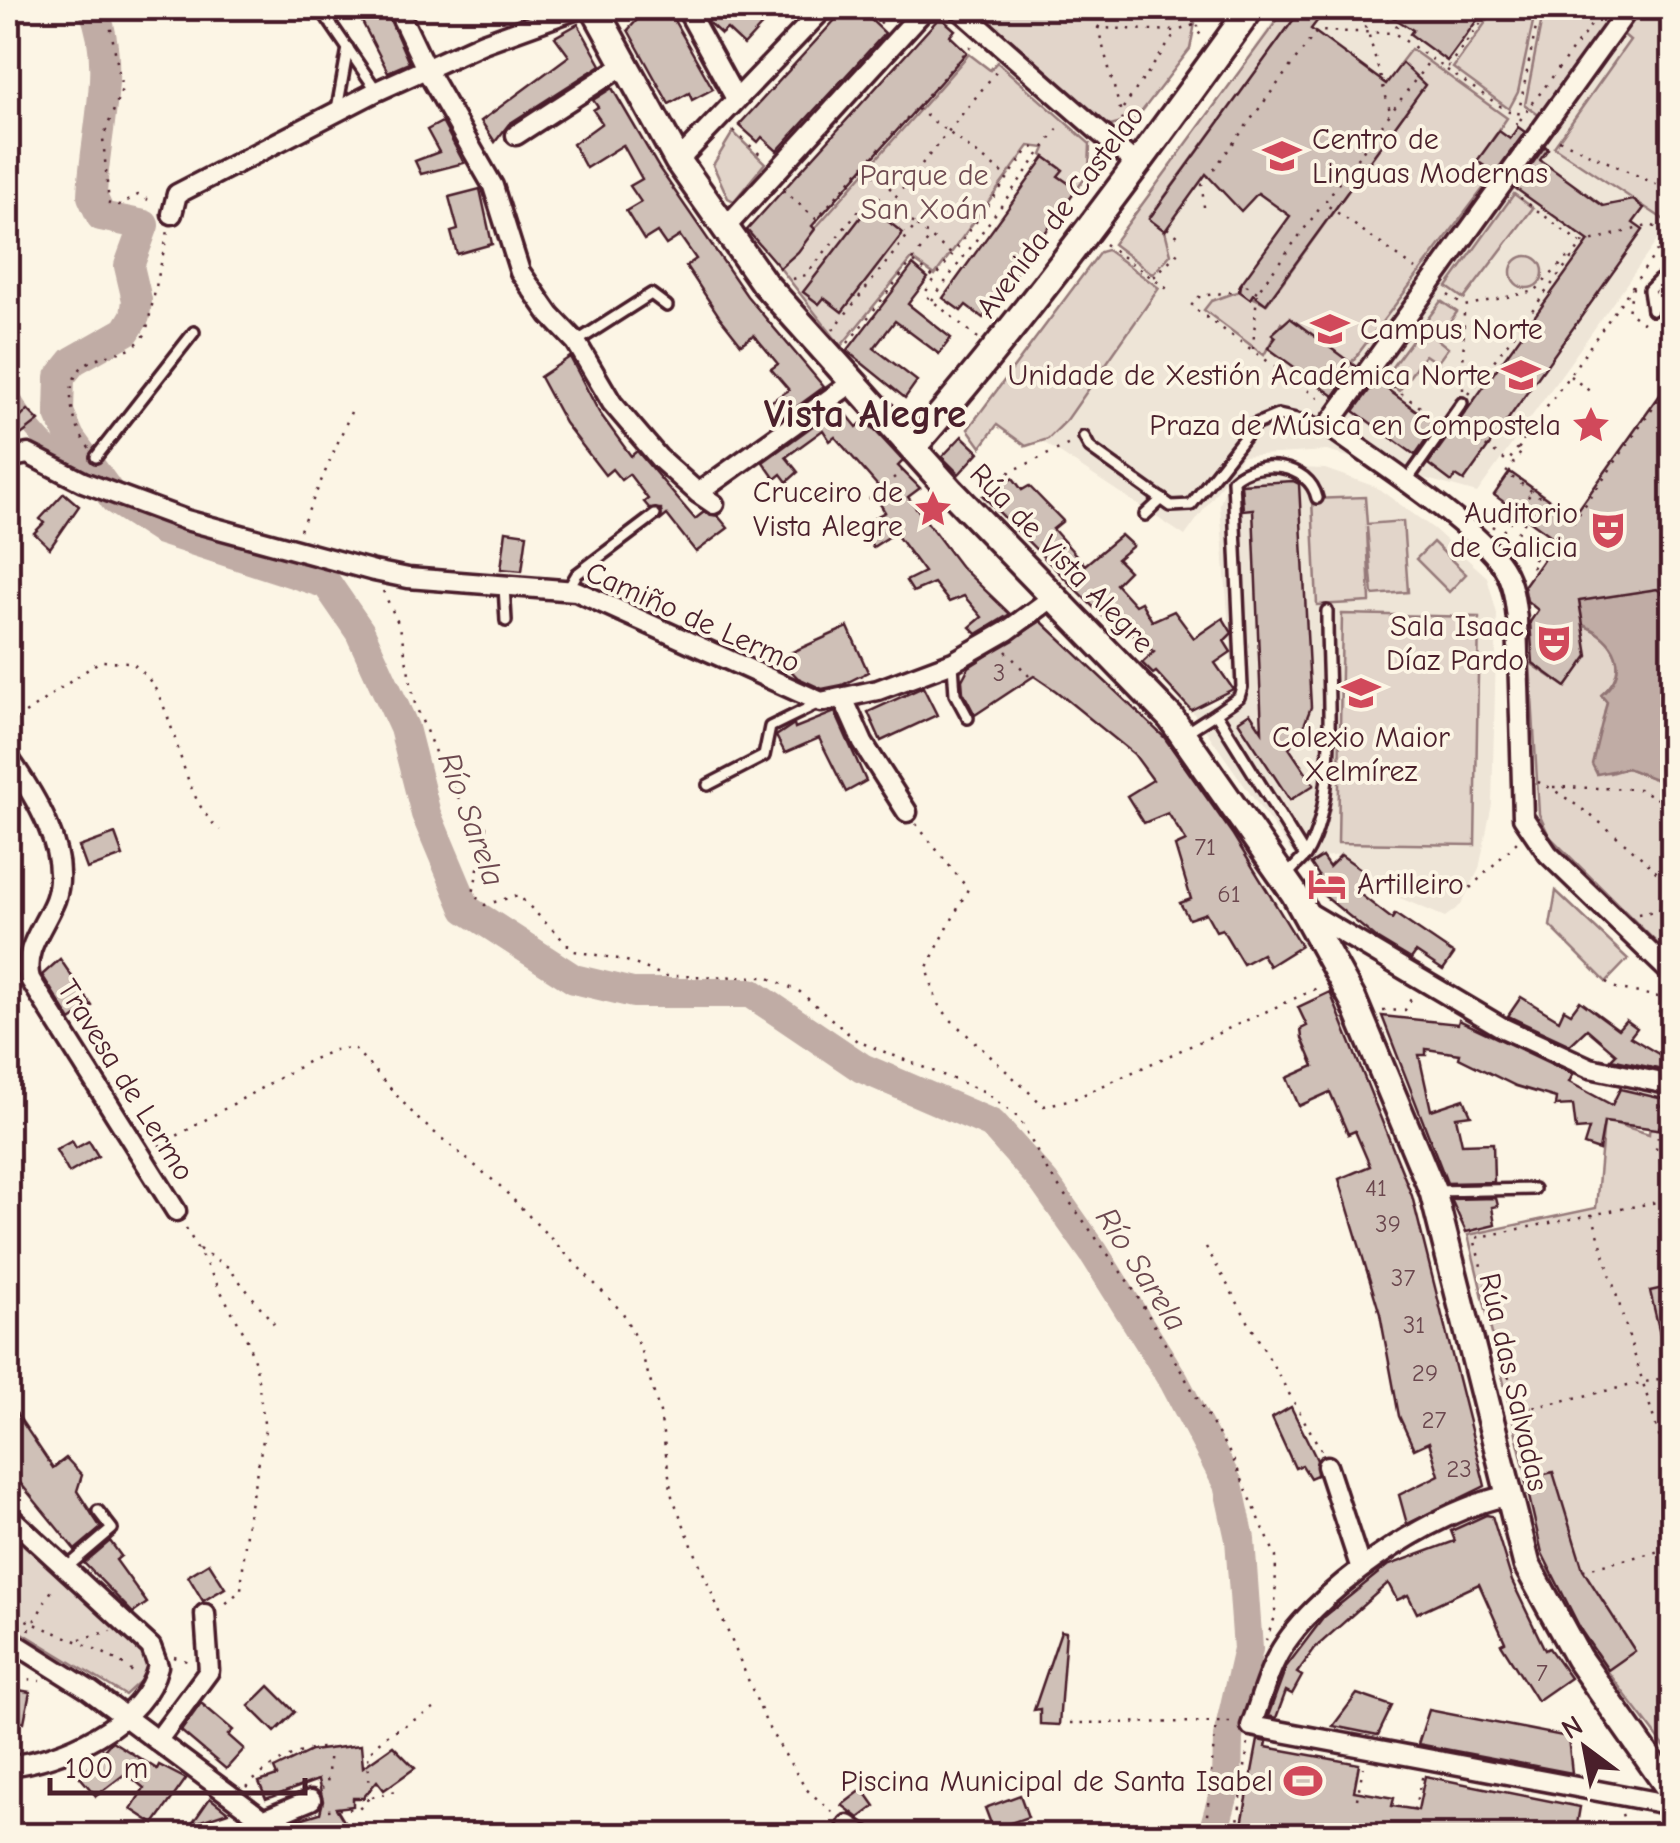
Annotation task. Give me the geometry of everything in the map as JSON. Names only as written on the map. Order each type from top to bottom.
[{"type":"main road","name":"Rúa de Vista Alegre","points":[[594,8],[678,161],[724,229],[801,328],[853,382],[910,457],[1184,734],[1284,878],[1342,978]]},
{"type":"main road","name":"Avenida de Castelao","points":[[910,457],[1137,166],[1239,10]]},
{"type":"main road","name":"Rúa das Salvadas","points":[[1342,978],[1398,1100],[1432,1192],[1528,1565],[1549,1612],[1670,1791]]},
{"type":"street","points":[[397,8],[427,71],[493,186],[520,272],[550,315],[576,342],[612,403],[659,458],[714,504]]},
{"type":"street","points":[[172,214],[177,194],[377,90],[427,71],[483,42],[580,8]]},
{"type":"street","points":[[678,161],[824,8]]},
{"type":"street","points":[[724,229],[926,8]]},
{"type":"street","points":[[958,8],[1137,166]]},
{"type":"street","points":[[1629,8],[1328,426],[1492,554],[1509,578],[1517,619],[1519,801],[1530,830],[1548,854],[1672,974]]},
{"type":"street","points":[[689,9],[736,99]]},
{"type":"street","points":[[516,135],[624,65]]},
{"type":"street","points":[[698,492],[853,382]]},
{"type":"street","name":"Camiño de Lermo","points":[[8,458],[28,454],[84,482],[118,491],[186,520],[374,571],[568,589],[821,702],[953,662],[1052,598]]},
{"type":"street","points":[[843,698],[863,744],[906,812]]},
{"type":"street","name":"Travesa de Lermo","points":[[8,757],[28,786],[57,862],[56,898],[28,960],[30,980],[176,1211]]},
{"type":"street","name":"Rúa de Vista Alegre","points":[[1304,910],[1503,1028],[1590,1068],[1668,1089]]},
{"type":"street","points":[[1327,1466],[1360,1566]]},
{"type":"street","points":[[1508,1496],[1412,1536],[1360,1566],[1275,1659],[1251,1726],[1662,1804],[1670,1791]]},
{"type":"street","points":[[8,1515],[158,1658],[155,1676],[123,1715],[81,1748],[8,1766]]},
{"type":"street","points":[[158,1740],[208,1672],[206,1621]]},
{"type":"street","points":[[8,1639],[123,1715],[285,1836]]},
{"type":"street","points":[[261,1817],[314,1806]]},
{"type":"lane","points":[[320,8],[377,90]]},
{"type":"lane","points":[[336,111],[348,48]]},
{"type":"lane","points":[[1672,277],[1659,280],[1649,290],[1652,310],[1660,292],[1672,286]]},
{"type":"lane","points":[[576,342],[651,294],[668,306]]},
{"type":"lane","points":[[94,456],[194,332]]},
{"type":"lane","points":[[1406,484],[1462,403]]},
{"type":"lane","points":[[1084,437],[1090,448],[1170,506],[1191,505],[1254,424],[1288,415],[1328,426]]},
{"type":"lane","points":[[1184,734],[1239,697],[1242,687],[1233,480],[1245,471],[1294,469],[1308,478],[1317,498]]},
{"type":"lane","points":[[1145,514],[1162,499]]},
{"type":"lane","points":[[568,589],[578,574],[655,515]]},
{"type":"lane","points":[[504,586],[506,621]]},
{"type":"lane","points":[[1284,878],[1319,834],[1326,793],[1326,612]]},
{"type":"lane","points":[[953,662],[955,694],[968,718]]},
{"type":"lane","points":[[708,785],[764,756],[770,727],[804,714],[821,702]]},
{"type":"lane","points":[[1216,713],[1305,856]]},
{"type":"lane","points":[[1432,1192],[1534,1189]]},
{"type":"lane","points":[[64,1569],[112,1529],[98,1511]]},
{"type":"lane","points":[[242,1836],[261,1817]]},
{"type":"path","points":[[94,456],[74,421],[74,378],[88,362],[130,350],[146,333],[172,214],[138,195],[120,205],[109,204],[102,138],[122,89],[107,8]]},
{"type":"path","points":[[864,8],[891,31]]},
{"type":"path","points":[[1110,8],[1098,28],[1124,124]]},
{"type":"path","points":[[1180,8],[1196,28]]},
{"type":"path","points":[[1354,8],[1368,32],[1390,112]]},
{"type":"path","points":[[1369,8],[1396,26],[1394,32]]},
{"type":"path","points":[[1446,69],[1492,8]]},
{"type":"path","points":[[1204,208],[1202,186],[1316,32],[1394,32],[1517,118],[1540,8]]},
{"type":"path","points":[[1520,120],[1604,8]]},
{"type":"path","points":[[1098,28],[1177,32],[1196,28],[1214,10],[1239,10]]},
{"type":"path","points":[[1121,110],[1177,32]]},
{"type":"path","points":[[784,190],[816,219],[978,38]]},
{"type":"path","points":[[1254,351],[1257,292],[1431,59]]},
{"type":"path","points":[[889,205],[1004,62]]},
{"type":"path","points":[[916,108],[1008,177]]},
{"type":"path","points":[[932,300],[1066,118]]},
{"type":"path","points":[[1548,134],[1658,185],[1672,205]]},
{"type":"path","points":[[983,342],[924,294],[1028,150],[1034,147],[1040,151]]},
{"type":"path","points":[[864,166],[898,194]]},
{"type":"path","points":[[1013,170],[1022,176]]},
{"type":"path","points":[[998,192],[1006,198]]},
{"type":"path","points":[[782,284],[806,274],[873,193],[953,255]]},
{"type":"path","points":[[1516,194],[1582,244]]},
{"type":"path","points":[[1324,203],[1422,273]]},
{"type":"path","points":[[980,218],[988,224]]},
{"type":"path","points":[[1380,378],[1508,462],[1671,234],[1651,224],[1582,244],[1535,291],[1464,306],[1446,294]]},
{"type":"path","points":[[827,338],[916,225]]},
{"type":"path","points":[[1166,228],[1182,239]]},
{"type":"path","points":[[841,352],[931,238]]},
{"type":"path","points":[[1462,403],[1582,244]]},
{"type":"path","points":[[1109,248],[1173,293]]},
{"type":"path","points":[[1152,278],[1181,249]]},
{"type":"path","points":[[912,261],[936,279]]},
{"type":"path","points":[[946,265],[953,271]]},
{"type":"path","points":[[1636,280],[1628,312],[1642,323]]},
{"type":"path","points":[[1257,292],[1244,283],[1231,292],[1200,296],[1191,306],[1330,406]]},
{"type":"path","points":[[1462,403],[1464,306]]},
{"type":"path","points":[[1568,375],[1592,392]]},
{"type":"path","points":[[1518,447],[1523,450],[1506,474],[1574,522],[1672,381]]},
{"type":"path","points":[[300,530],[352,412]]},
{"type":"path","points":[[968,488],[1019,471],[1084,437]]},
{"type":"path","points":[[870,500],[910,457]]},
{"type":"path","points":[[1532,492],[1501,534],[1537,562]]},
{"type":"path","points":[[1511,541],[1542,499]]},
{"type":"path","points":[[374,571],[400,627],[415,704],[444,774],[471,818],[486,828],[473,894],[486,905],[518,896],[574,951],[624,960],[665,976],[767,977],[800,992],[857,1041],[983,1090],[1018,1118],[1048,1172],[1131,1286],[1233,1459],[1276,1558],[1275,1617],[1261,1652],[1275,1659]]},
{"type":"path","points":[[995,638],[1029,676]]},
{"type":"path","points":[[8,725],[100,661],[130,662],[156,689],[184,772],[208,820],[220,830]]},
{"type":"path","points":[[1532,780],[1552,788],[1645,860],[1672,892]]},
{"type":"path","points":[[1552,788],[1638,789],[1672,806]]},
{"type":"path","points":[[906,812],[968,889],[927,967],[937,1003],[1030,1097],[1044,1106],[1076,1098],[1342,978]]},
{"type":"path","points":[[1470,888],[1530,830]]},
{"type":"path","points":[[1627,915],[1672,908]]},
{"type":"path","points":[[1606,982],[1672,1001]]},
{"type":"path","points":[[1376,1010],[1398,1013],[1413,997]]},
{"type":"path","points":[[1658,1012],[1672,1001]]},
{"type":"path","points":[[143,1155],[334,1050],[354,1048],[382,1074],[418,1119],[500,1186],[623,1312],[640,1348],[660,1412],[672,1496],[768,1727],[806,1790],[856,1830]]},
{"type":"path","points":[[1656,1149],[1668,1089]]},
{"type":"path","points":[[1531,1408],[1515,1402],[1474,1238],[1672,1199]]},
{"type":"path","points":[[176,1211],[246,1337],[256,1366],[265,1430],[247,1522],[241,1590],[206,1621]]},
{"type":"path","points":[[1592,1212],[1672,1479]]},
{"type":"path","points":[[1206,1247],[1327,1466]]},
{"type":"path","points":[[198,1248],[228,1267],[280,1330]]},
{"type":"path","points":[[1516,1411],[1672,1376]]},
{"type":"path","points":[[1582,1570],[1672,1548]]},
{"type":"path","points":[[32,1625],[64,1569]]},
{"type":"path","points":[[8,1610],[32,1625],[121,1661],[144,1680]]},
{"type":"path","points":[[75,1640],[104,1635],[125,1623]]},
{"type":"path","points":[[158,1658],[180,1658],[208,1672]]},
{"type":"path","points":[[8,1676],[29,1681]]},
{"type":"path","points":[[370,1797],[368,1754],[386,1736],[434,1710]]},
{"type":"path","points":[[1205,1836],[1216,1720]]},
{"type":"path","points":[[1070,1723],[1240,1722]]},
{"type":"path","points":[[1238,1830],[1249,1737]]},
{"type":"path","points":[[246,1787],[300,1752],[330,1748],[327,1785],[314,1806],[359,1808],[370,1797],[396,1791]]},
{"type":"path","points":[[1357,1799],[1364,1760]]},
{"type":"path","points":[[1414,1810],[1423,1773]]},
{"type":"path","points":[[1623,1806],[1630,1836]]},
{"type":"shaded area","name":"Campus Norte","points":[[1282,8],[1665,8],[1659,238],[1477,493],[1327,451],[1242,456],[1185,536],[1010,420],[1124,235]]},
{"type":"shaded area","name":"Colexio Maior Xelmírez","points":[[1246,466],[1325,469],[1376,487],[1434,529],[1487,577],[1497,614],[1492,804],[1479,869],[1461,905],[1445,917],[1400,898],[1342,855],[1321,857],[1304,870],[1192,711],[1220,701],[1233,686],[1220,504],[1230,475]]},
{"type":"shaded area","points":[[1657,589],[1672,600],[1672,778],[1655,779],[1627,768],[1597,774],[1592,764],[1607,702],[1601,695],[1611,685],[1618,665],[1611,646],[1583,625],[1579,601]]},
{"type":"green space","points":[[975,8],[1182,8],[1195,23],[1190,49],[1136,119],[1107,127]]},
{"type":"green space","points":[[1286,8],[1302,8],[1149,218],[1165,231],[1171,254],[1153,274],[1113,244]]},
{"type":"green space","points":[[1496,8],[1536,8],[1518,92],[1509,109],[1453,68]]},
{"type":"green space","points":[[1544,8],[1623,8],[1540,116],[1525,105]]},
{"type":"green space","points":[[1635,8],[1672,8],[1672,225],[1554,147],[1630,40],[1618,30]]},
{"type":"green space","points":[[1411,49],[1507,118],[1478,161],[1495,173],[1351,363],[1281,323],[1264,355],[1204,310],[1211,301],[1239,291],[1267,304],[1424,86],[1398,66]]},
{"type":"green space","name":"Parque de San Xoán","points":[[969,54],[990,70],[997,62],[1090,144],[1089,173],[1077,189],[1058,176],[1062,169],[1042,155],[1045,148],[1029,146],[935,275],[912,259],[841,346],[780,268]]},
{"type":"green space","points":[[733,132],[765,163],[734,201],[728,198],[713,165]]},
{"type":"green space","points":[[1514,194],[1533,208],[1464,299],[1447,287]]},
{"type":"green space","points":[[1107,250],[1159,288],[1067,420],[1048,439],[1026,446],[997,425],[981,447],[968,429],[1100,252]]},
{"type":"green space","points":[[1527,256],[1539,260],[1543,272],[1539,284],[1527,288],[1515,284],[1511,272],[1515,260]]},
{"type":"green space","points":[[1441,301],[1457,312],[1437,339],[1448,348],[1437,363],[1425,355],[1399,391],[1383,379]]},
{"type":"green space","points":[[1365,497],[1367,524],[1403,521],[1408,592],[1373,595],[1367,527],[1370,602],[1317,605],[1312,499]]},
{"type":"green space","points":[[1433,542],[1466,574],[1449,592],[1416,559]]},
{"type":"green space","points":[[1342,614],[1479,617],[1475,845],[1338,843]]},
{"type":"green space","points":[[1583,625],[1611,646],[1617,664],[1611,685],[1602,695],[1607,702],[1596,756],[1610,773],[1627,768],[1655,779],[1672,778],[1672,958],[1549,836],[1539,814],[1530,663],[1566,687],[1587,656]]},
{"type":"green space","points":[[1556,891],[1628,959],[1606,982],[1550,926]]},
{"type":"green space","points":[[1651,1111],[1666,1112],[1672,1145],[1672,1757],[1589,1645],[1550,1574],[1468,1235],[1596,1208],[1604,1120],[1649,1134]]},
{"type":"green space","points":[[8,1520],[145,1648],[150,1672],[125,1695],[8,1624]]},
{"type":"building","points":[[355,8],[385,8],[409,63],[388,72]]},
{"type":"building","points":[[648,8],[667,8],[713,89],[692,100],[689,93],[669,104],[628,30]]},
{"type":"building","points":[[716,8],[778,8],[744,45],[727,29],[721,34],[708,22],[706,18]]},
{"type":"building","points":[[846,8],[878,8],[869,18],[885,33],[777,151],[762,137],[758,142],[739,125]]},
{"type":"building","points":[[1302,8],[1327,8],[1311,29],[1386,84],[1402,63],[1425,85],[1266,304],[1253,294],[1250,299],[1239,291],[1240,285],[1290,216],[1258,193],[1241,211],[1206,174],[1165,231],[1149,219]]},
{"type":"building","points":[[1378,8],[1486,8],[1447,61],[1410,34],[1413,30]]},
{"type":"building","points":[[940,17],[955,30],[950,36],[967,52],[812,226],[815,229],[798,252],[780,268],[747,230]]},
{"type":"building","points":[[578,24],[601,65],[509,124],[495,142],[481,121],[569,56],[555,37]]},
{"type":"building","points":[[612,88],[659,168],[747,296],[824,387],[776,422],[764,406],[789,390],[771,369],[778,364],[754,335],[741,344],[719,316],[686,266],[696,259],[680,236],[666,245],[657,232],[644,240],[626,211],[641,202],[630,186],[642,179],[623,145],[586,168],[573,144],[602,123],[593,110],[598,107],[593,100]]},
{"type":"building","points":[[442,122],[464,163],[421,174],[415,161],[439,152],[427,130]]},
{"type":"building","points":[[1518,127],[1525,132],[1495,173],[1477,161],[1499,131],[1510,139]]},
{"type":"building","points":[[1545,146],[1548,149],[1540,160],[1603,206],[1633,200],[1644,208],[1633,223],[1643,230],[1464,481],[1456,476],[1452,482],[1428,464],[1589,241],[1515,188]]},
{"type":"building","points":[[1045,157],[1063,170],[1058,176],[1077,189],[983,318],[966,305],[961,311],[943,298]]},
{"type":"building","points":[[480,189],[492,244],[457,254],[451,232],[458,230],[449,197]]},
{"type":"building","points":[[874,200],[890,212],[885,219],[903,233],[842,312],[824,298],[819,304],[803,292]]},
{"type":"building","points":[[913,265],[928,278],[908,304],[951,338],[939,354],[895,321],[874,348],[917,381],[905,398],[847,351]]},
{"type":"building","points":[[1290,318],[1355,366],[1334,396],[1268,348],[1276,337],[1272,334]]},
{"type":"building","points":[[570,357],[599,412],[631,456],[637,451],[695,519],[704,512],[718,516],[728,528],[696,552],[667,515],[661,520],[661,509],[650,509],[644,502],[648,499],[629,474],[621,480],[612,469],[605,475],[565,423],[540,377]]},
{"type":"building","name":"Auditorio de Galicia","points":[[1672,378],[1672,600],[1657,589],[1579,601],[1588,656],[1566,687],[1533,663],[1530,622],[1538,610],[1527,601],[1524,586],[1557,540],[1494,495],[1510,472],[1573,517]]},
{"type":"building","points":[[1376,381],[1436,425],[1415,455],[1354,411]]},
{"type":"building","points":[[8,403],[18,420],[28,410],[39,421],[8,445]]},
{"type":"building","points":[[840,406],[857,427],[865,420],[903,461],[898,466],[920,488],[908,497],[961,567],[1010,614],[977,634],[970,627],[982,617],[964,596],[949,602],[934,583],[913,592],[906,581],[924,572],[895,533],[873,547],[859,526],[885,512],[877,499],[883,492],[835,437],[830,441],[823,430],[786,457],[798,472],[787,482],[781,474],[775,479],[763,462]]},
{"type":"building","points":[[962,436],[979,452],[959,474],[942,457]]},
{"type":"building","points":[[1013,478],[1022,490],[1029,486],[1063,521],[1053,529],[1085,565],[1121,535],[1133,546],[1117,559],[1129,571],[1116,584],[1135,605],[1141,602],[1152,621],[1174,611],[1194,638],[1223,618],[1232,633],[1224,641],[1231,652],[1215,663],[1233,689],[1191,710],[1156,672],[1153,674],[1142,663],[1154,652],[1120,623],[1115,629],[983,496]]},
{"type":"building","points":[[1241,484],[1299,484],[1311,707],[1289,748],[1314,785],[1290,800],[1238,721],[1250,713],[1262,731],[1253,509],[1243,510]]},
{"type":"building","points":[[64,493],[79,506],[50,548],[34,533],[44,523],[40,519]]},
{"type":"building","points":[[506,531],[527,534],[522,571],[501,569]]},
{"type":"building","points":[[1041,621],[1164,737],[1233,835],[1301,946],[1269,966],[1262,954],[1243,964],[1222,929],[1216,931],[1206,913],[1189,919],[1180,903],[1191,899],[1175,846],[1186,841],[1168,813],[1144,823],[1127,796],[1153,780],[1134,754],[1056,691],[1034,676],[975,715],[963,692],[962,680],[969,667]]},
{"type":"building","points":[[848,627],[868,672],[842,685],[822,689],[798,678],[779,658]]},
{"type":"building","points":[[923,687],[937,715],[881,741],[868,712]]},
{"type":"building","points":[[835,712],[866,781],[846,792],[819,738],[785,753],[776,736],[794,724],[795,728]]},
{"type":"building","points":[[115,834],[123,856],[87,869],[79,847]]},
{"type":"building","points":[[1341,855],[1368,874],[1357,892],[1392,919],[1395,914],[1454,954],[1443,970],[1416,952],[1411,959],[1376,938],[1311,885],[1319,876],[1311,864],[1322,857],[1329,867]]},
{"type":"building","points":[[60,959],[92,1006],[71,1021],[42,975]]},
{"type":"building","points":[[1330,992],[1412,1196],[1485,1486],[1407,1524],[1399,1495],[1439,1475],[1429,1442],[1414,1449],[1399,1416],[1380,1314],[1339,1179],[1370,1166],[1355,1131],[1348,1134],[1330,1092],[1299,1106],[1287,1078],[1314,1066],[1302,1038],[1301,1029],[1307,1026],[1298,1007]]},
{"type":"building","points":[[1521,997],[1559,1020],[1564,1009],[1571,1013],[1580,1001],[1618,1029],[1626,1020],[1637,1028],[1630,1037],[1672,1062],[1672,1072],[1611,1059],[1616,1054],[1587,1029],[1570,1045],[1508,1016]]},
{"type":"building","points":[[1382,1016],[1458,1024],[1459,1020],[1573,1074],[1569,1082],[1612,1105],[1620,1089],[1672,1101],[1672,1131],[1604,1122],[1599,1150],[1584,1145],[1589,1129],[1576,1130],[1573,1105],[1555,1106],[1556,1098],[1516,1086],[1459,1058],[1460,1054],[1426,1049],[1426,1055],[1419,1055],[1431,1110],[1464,1099],[1471,1115],[1456,1117],[1462,1144],[1493,1143],[1494,1182],[1447,1183]]},
{"type":"building","points":[[72,1141],[76,1148],[89,1141],[98,1156],[69,1173],[56,1150]]},
{"type":"building","points":[[1496,1198],[1498,1206],[1492,1207],[1495,1225],[1466,1232],[1451,1199]]},
{"type":"building","points":[[1672,1286],[1672,1362],[1667,1363],[1650,1291]]},
{"type":"building","points":[[8,1401],[53,1468],[66,1458],[82,1475],[77,1491],[101,1528],[75,1550],[8,1468]]},
{"type":"building","points":[[1291,1407],[1317,1460],[1317,1475],[1310,1478],[1302,1465],[1295,1468],[1272,1418]]},
{"type":"building","points":[[1553,1472],[1583,1570],[1635,1651],[1608,1670],[1582,1632],[1542,1553],[1525,1479]]},
{"type":"building","points":[[1486,1515],[1492,1516],[1512,1581],[1545,1650],[1549,1648],[1570,1678],[1537,1701],[1501,1644],[1505,1642],[1479,1584],[1417,1613],[1408,1595],[1397,1600],[1388,1583],[1315,1648],[1297,1673],[1302,1676],[1292,1694],[1286,1691],[1276,1718],[1268,1716],[1286,1667],[1324,1617],[1387,1566],[1455,1541],[1451,1531]]},
{"type":"building","points":[[110,1541],[121,1556],[116,1560],[147,1603],[133,1613],[84,1563]]},
{"type":"building","points":[[209,1563],[225,1588],[203,1601],[188,1576]]},
{"type":"building","points":[[1061,1631],[1066,1632],[1059,1725],[1040,1724],[1040,1709],[1034,1710]]},
{"type":"building","points":[[269,1686],[295,1712],[275,1732],[249,1706]]},
{"type":"building","points":[[8,1688],[30,1692],[24,1722],[8,1719]]},
{"type":"building","points":[[1357,1694],[1392,1706],[1378,1735],[1333,1726]]},
{"type":"building","points":[[201,1703],[233,1730],[228,1735],[244,1749],[226,1769],[181,1731]]},
{"type":"building","points":[[1429,1710],[1568,1737],[1572,1773],[1418,1744]]},
{"type":"building","points":[[1258,1740],[1267,1742],[1266,1747],[1359,1764],[1354,1791],[1394,1798],[1392,1806],[1418,1810],[1425,1776],[1580,1807],[1575,1836],[1269,1836],[1241,1830]]},
{"type":"building","points":[[112,1741],[157,1769],[159,1765],[186,1779],[154,1824],[131,1809],[144,1788],[126,1773],[96,1796],[80,1777]]},
{"type":"building","points":[[361,1745],[363,1767],[393,1746],[415,1768],[384,1790],[377,1781],[363,1798],[353,1798],[353,1806],[336,1808],[353,1836],[305,1836],[293,1821],[320,1813],[323,1801],[318,1780],[266,1799],[259,1782],[277,1776],[274,1769],[311,1751]]},
{"type":"building","points":[[863,1789],[875,1806],[859,1818],[842,1805]]},
{"type":"building","points":[[1020,1795],[1028,1817],[993,1829],[985,1808]]},
{"type":"building","points":[[210,1798],[228,1812],[192,1824]]},
{"type":"waterway","name":"Río Sarela","points":[[93,8],[104,53],[104,77],[92,196],[101,216],[144,225],[129,266],[137,300],[135,316],[126,331],[73,361],[60,377],[59,412],[70,438],[115,500],[161,530],[327,584],[360,632],[404,728],[426,814],[466,909],[574,979],[633,993],[751,993],[862,1068],[992,1124],[1044,1182],[1094,1253],[1174,1381],[1228,1484],[1240,1539],[1248,1649],[1228,1737],[1227,1783],[1212,1836]]},
{"type":"waterway","points":[[8,391],[32,428],[53,450],[91,471]]},
{"type":"place","name":"Centro de Linguas Modernas","points":[[1282,156]]},
{"type":"place","name":"Campus Norte","points":[[1330,329]]},
{"type":"place","name":"Unidade de Xestión Académica Norte","points":[[1521,375]]},
{"type":"place","name":"Praza de Música en Compostela","points":[[1591,425]]},
{"type":"place","name":"Cruceiro de Vista Alegre","points":[[933,509]]},
{"type":"place","name":"Auditorio de Galicia","points":[[1608,530]]},
{"type":"place","name":"Sala Isaac Díaz Pardo","points":[[1554,643]]},
{"type":"place","name":"Colexio Maior Xelmírez","points":[[1361,693]]},
{"type":"place","name":"Artilleiro","points":[[1327,884]]},
{"type":"place","name":"Piscina Municipal de Santa Isabel","points":[[1303,1781]]},
{"type":"district","name":"Vista Alegre","points":[[865,413]]}]
